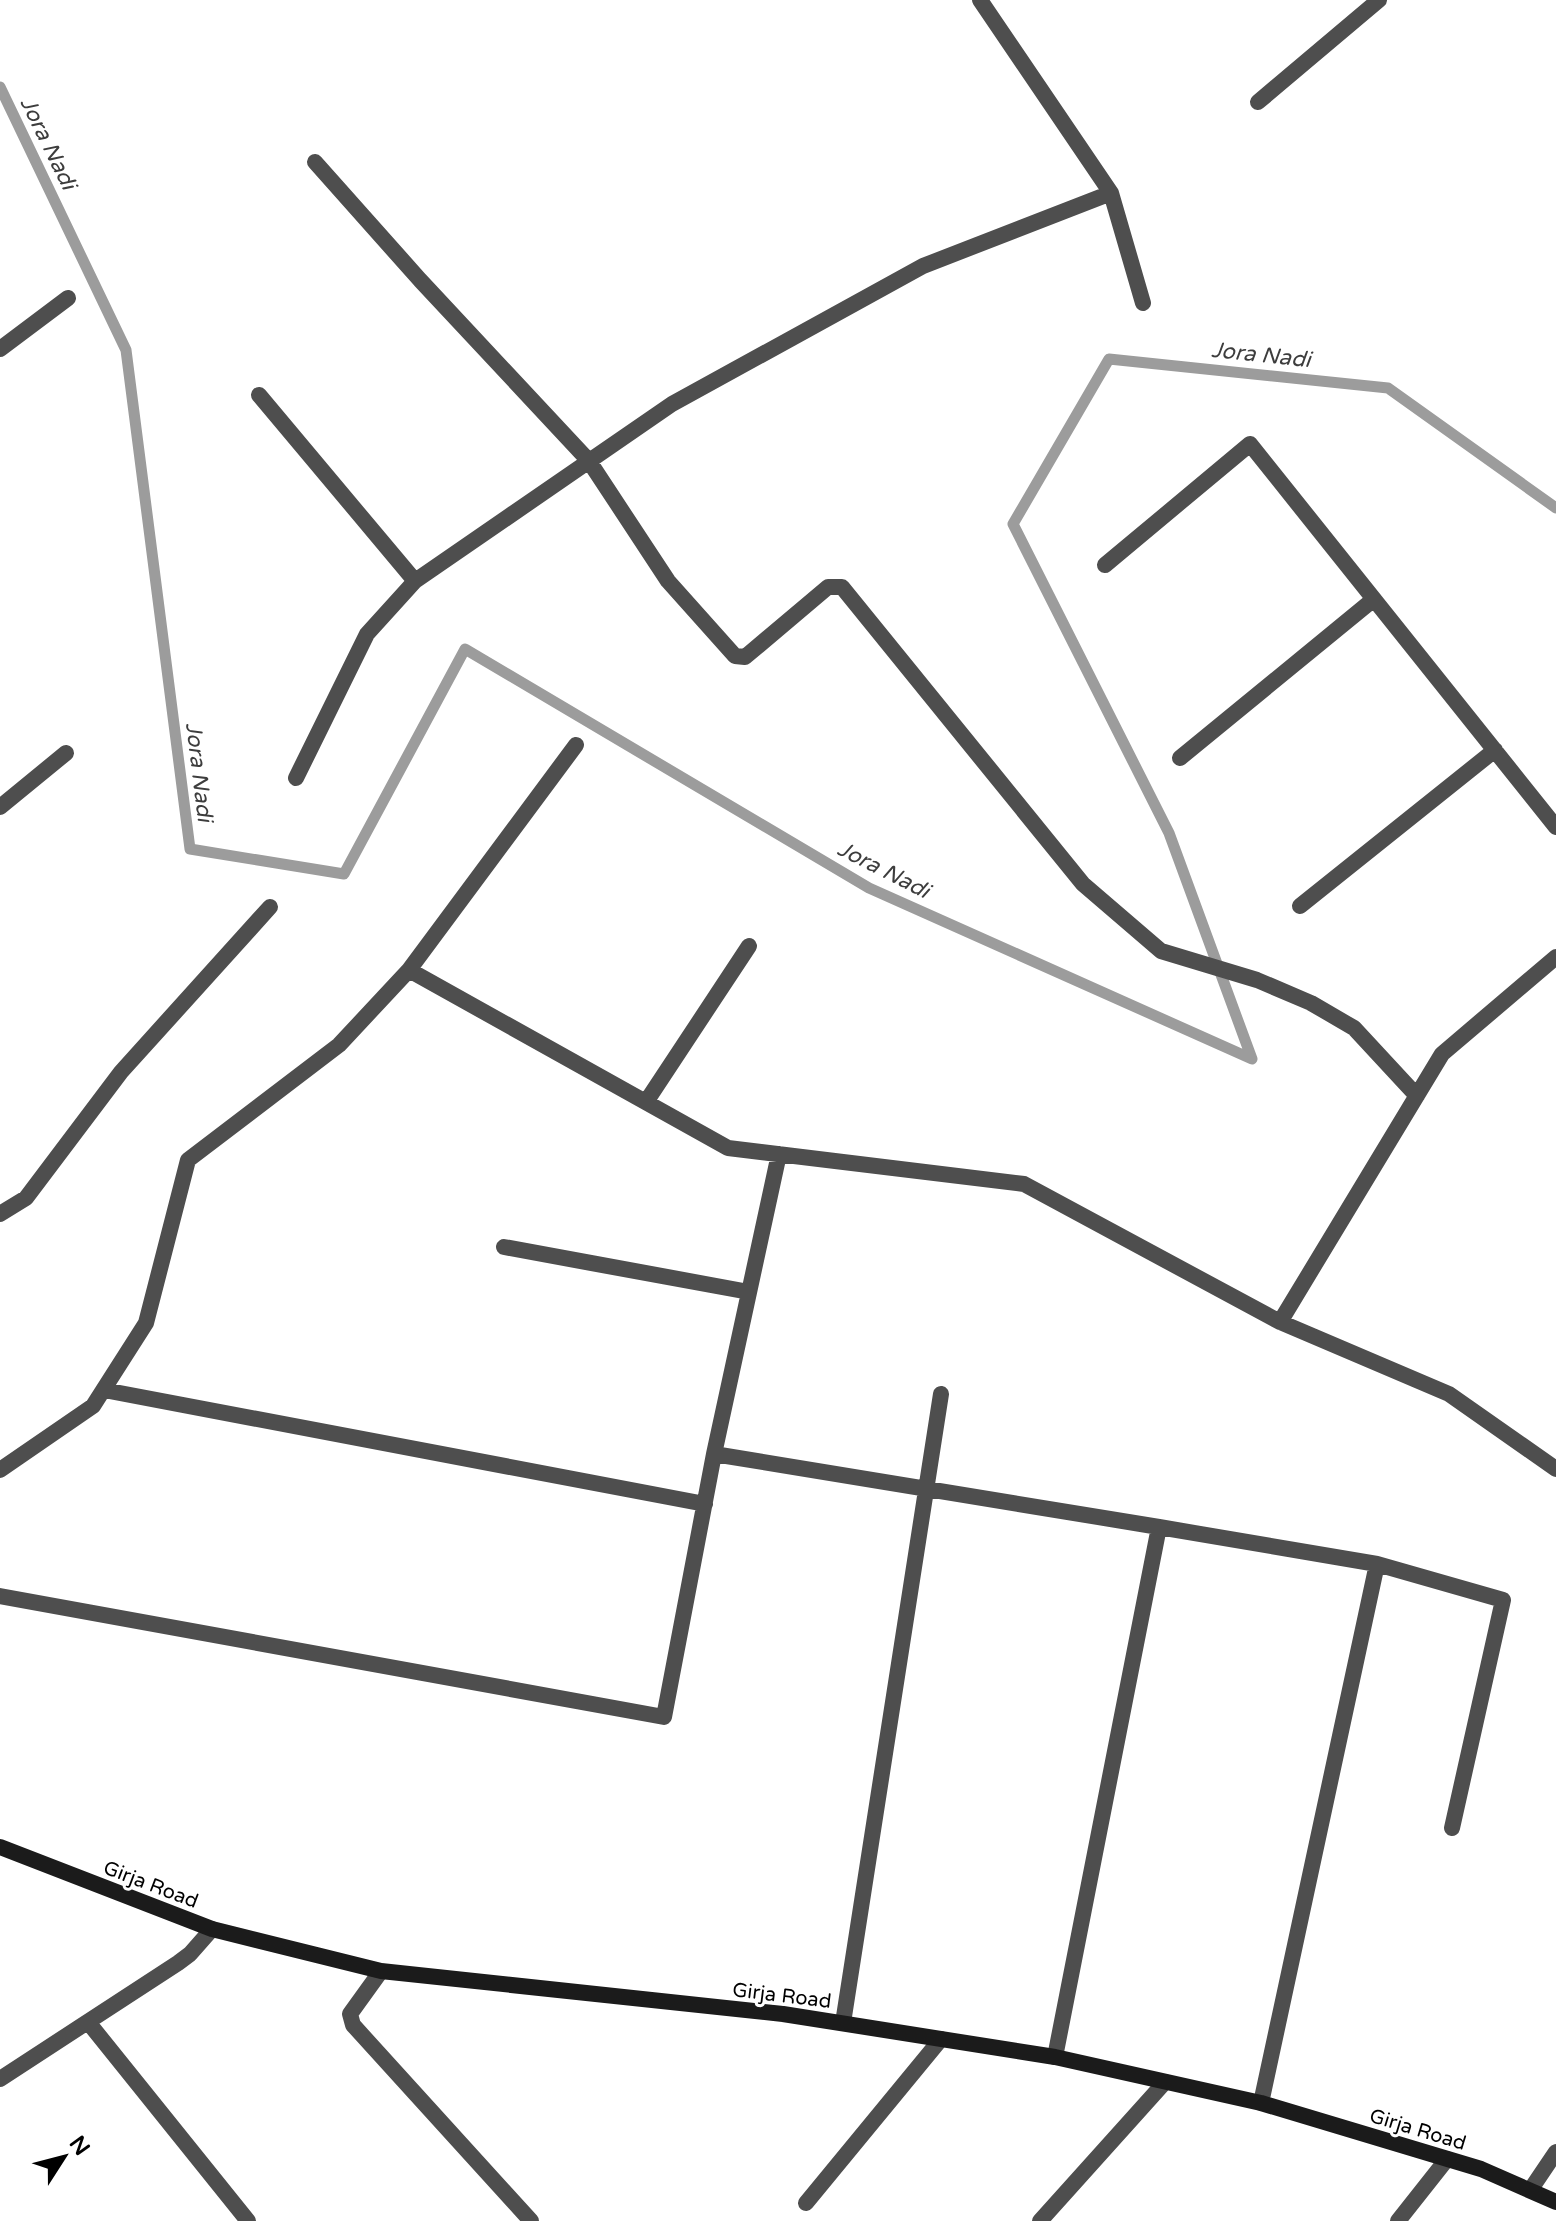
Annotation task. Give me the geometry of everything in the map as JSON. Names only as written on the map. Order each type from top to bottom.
[{"type":"main road","name":"Girja Road","points":[[0,1847],[212,1929],[381,1971],[783,2014],[1055,2057],[1261,2103],[1481,2169],[1556,2202]]},
{"type":"street","points":[[980,0],[1111,193],[1143,303]]},
{"type":"street","points":[[1258,102],[1379,0]]},
{"type":"street","points":[[315,162],[589,461],[668,581],[735,656],[745,657],[828,587],[842,587],[1083,884],[1161,951],[1257,980],[1311,1003],[1354,1028],[1417,1096]]},
{"type":"street","points":[[296,778],[367,634],[415,581],[672,404],[923,266],[1111,193]]},
{"type":"street","points":[[0,349],[68,298]]},
{"type":"street","points":[[259,395],[415,581]]},
{"type":"street","points":[[1105,565],[1250,444],[1556,827]]},
{"type":"street","points":[[1180,758],[1374,599]]},
{"type":"street","points":[[0,1470],[93,1406],[146,1323],[188,1160],[339,1045],[409,970],[576,745]]},
{"type":"street","points":[[1300,906],[1495,750]]},
{"type":"street","points":[[0,807],[66,753]]},
{"type":"street","points":[[0,1214],[26,1198],[121,1072],[270,907]]},
{"type":"street","points":[[646,1102],[749,946]]},
{"type":"street","points":[[1280,1322],[1442,1054],[1556,957]]},
{"type":"street","points":[[409,970],[728,1148],[1024,1184],[1280,1322],[1449,1394],[1556,1469]]},
{"type":"street","points":[[0,1596],[664,1717],[714,1454],[779,1154]]},
{"type":"street","points":[[504,1247],[749,1292]]},
{"type":"street","points":[[104,1390],[705,1504]]},
{"type":"street","points":[[843,2023],[941,1394]]},
{"type":"street","points":[[714,1454],[1377,1564],[1503,1600],[1452,1828]]},
{"type":"street","points":[[1055,2057],[1159,1527]]},
{"type":"street","points":[[1261,2103],[1377,1564]]},
{"type":"street","points":[[0,2079],[190,1954],[212,1929]]},
{"type":"street","points":[[381,1971],[350,2014],[353,2025],[531,2221]]},
{"type":"street","points":[[88,2022],[248,2221]]},
{"type":"street","points":[[806,2203],[941,2039]]},
{"type":"street","points":[[1040,2221],[1165,2082]]},
{"type":"street","points":[[1531,2189],[1556,2152]]},
{"type":"street","points":[[1398,2221],[1447,2159]]},
{"type":"waterway","name":"Jora Nadi","points":[[0,87],[126,350],[190,849],[344,874],[465,649],[869,888],[1252,1059],[1169,833],[1013,524],[1109,359],[1388,388],[1556,508]]}]
